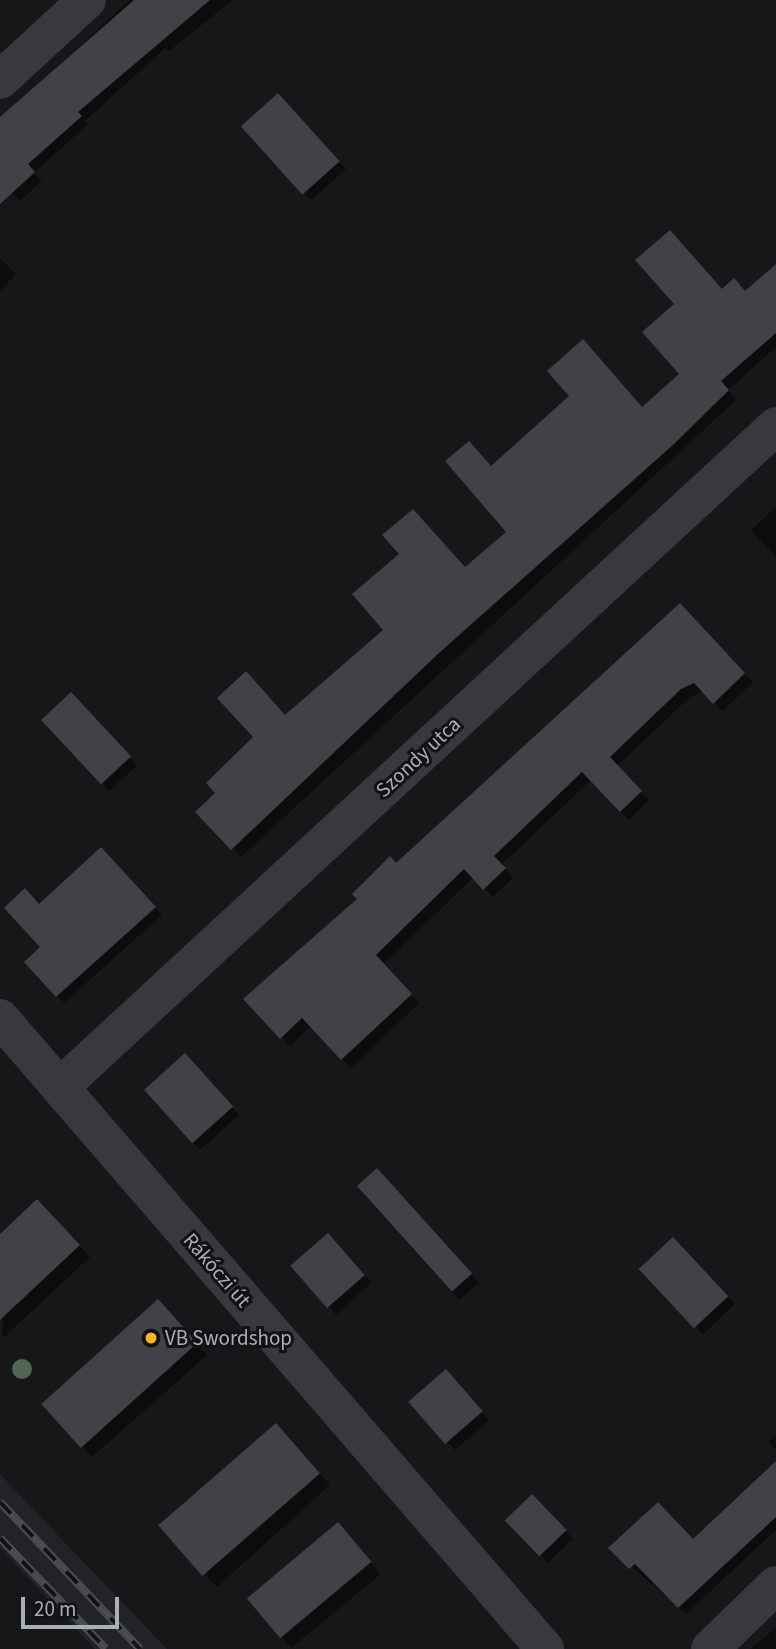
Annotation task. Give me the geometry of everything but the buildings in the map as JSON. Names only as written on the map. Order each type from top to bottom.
[{"type":"street","points":[[0,80],[87,0]]},
{"type":"street","name":"Szondy utca","points":[[60,1087],[776,426]]},
{"type":"street","name":"Rákóczi út","points":[[0,1018],[545,1649]]},
{"type":"street","points":[[710,1649],[776,1585]]},
{"type":"shaded area","points":[[0,1474],[167,1649],[95,1649],[0,1548]]},
{"type":"railway","points":[[0,1502],[140,1649]]},
{"type":"railway","points":[[0,1538],[106,1649]]},
{"type":"place","name":"VB Swordshop","points":[[151,1338]]}]
